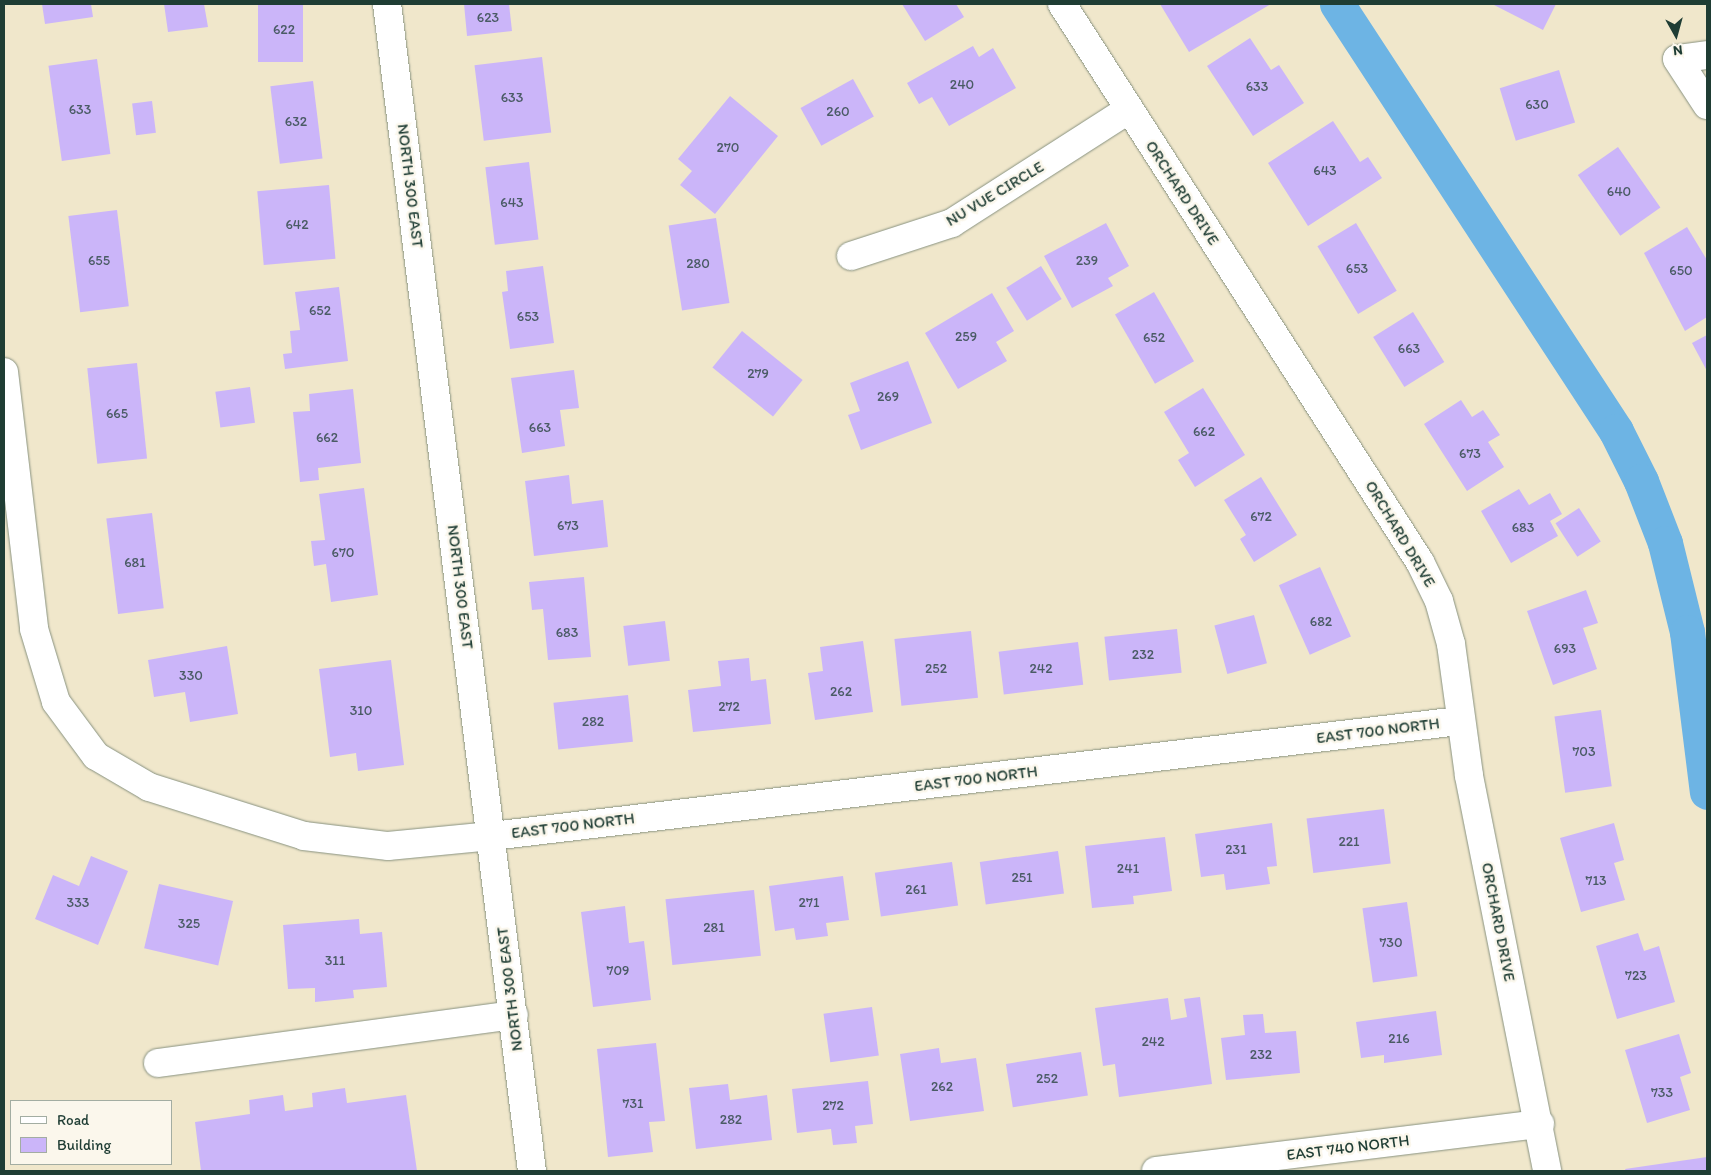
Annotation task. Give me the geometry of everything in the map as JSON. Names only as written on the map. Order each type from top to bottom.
[{"type":"street","name":"NORTH 300 EAST","points":[[386,4],[492,836],[532,1171]]},
{"type":"street","name":"ORCHARD DRIVE","points":[[1062,4],[1128,110],[1420,562],[1439,601],[1450,644],[1460,722],[1540,1124],[1547,1171]]},
{"type":"street","points":[[1707,55],[1677,59],[1707,105]]},
{"type":"street","name":"NU VUE CIRCLE","points":[[851,256],[952,223],[1128,110]]},
{"type":"street","name":"EAST 700 NORTH","points":[[4,372],[34,629],[56,702],[96,756],[149,787],[304,836],[388,846],[492,836],[1460,722]]},
{"type":"street","points":[[158,1064],[514,1015]]},
{"type":"street","name":"EAST 740 NORTH","points":[[1156,1171],[1540,1124]]},
{"type":"building","points":[[42,4],[91,4],[93,17],[45,24]]},
{"type":"building","points":[[164,4],[204,4],[208,27],[168,32]]},
{"type":"building","points":[[258,4],[303,4],[303,62],[258,62]]},
{"type":"building","points":[[464,4],[509,4],[512,31],[467,36]]},
{"type":"building","points":[[902,4],[956,4],[964,17],[925,41]]},
{"type":"building","points":[[1160,4],[1271,4],[1189,52]]},
{"type":"building","points":[[1492,4],[1556,4],[1543,30]]},
{"type":"building","points":[[1250,38],[1271,70],[1279,65],[1304,103],[1253,136],[1207,66]]},
{"type":"building","points":[[973,46],[979,57],[993,48],[1016,88],[949,126],[932,97],[919,104],[907,83]]},
{"type":"building","points":[[542,57],[551,132],[484,141],[475,65]]},
{"type":"building","points":[[97,59],[110,154],[62,161],[48,66]]},
{"type":"building","points":[[1559,70],[1575,123],[1516,141],[1500,88]]},
{"type":"building","points":[[853,79],[874,117],[821,146],[801,108]]},
{"type":"building","points":[[313,81],[323,158],[280,164],[270,86]]},
{"type":"building","points":[[730,96],[778,136],[715,214],[680,185],[692,171],[678,159]]},
{"type":"building","points":[[152,101],[156,133],[136,135],[132,103]]},
{"type":"building","points":[[1333,121],[1360,162],[1368,157],[1382,178],[1308,226],[1268,163]]},
{"type":"building","points":[[1618,147],[1660,208],[1620,236],[1578,175]]},
{"type":"building","points":[[529,162],[539,239],[495,245],[485,167]]},
{"type":"building","points":[[329,185],[335,259],[264,265],[257,191]]},
{"type":"building","points":[[117,210],[129,306],[80,312],[68,216]]},
{"type":"building","points":[[716,218],[729,303],[682,310],[669,226]]},
{"type":"building","points":[[1106,223],[1129,266],[1108,278],[1113,286],[1072,308],[1044,256]]},
{"type":"building","points":[[1356,223],[1397,291],[1358,314],[1317,246]]},
{"type":"building","points":[[1687,227],[1707,260],[1707,317],[1685,331],[1644,253]]},
{"type":"building","points":[[543,266],[554,343],[510,349],[502,292],[508,291],[506,271]]},
{"type":"building","points":[[1041,266],[1062,299],[1027,321],[1006,288]]},
{"type":"building","points":[[339,287],[348,361],[285,369],[283,354],[292,353],[290,331],[300,330],[295,292]]},
{"type":"building","points":[[1154,292],[1194,361],[1155,384],[1115,314]]},
{"type":"building","points":[[992,293],[1014,331],[996,342],[1007,361],[958,389],[925,333]]},
{"type":"building","points":[[1413,312],[1444,362],[1404,387],[1373,337]]},
{"type":"building","points":[[742,331],[803,380],[773,417],[712,368]]},
{"type":"building","points":[[1707,335],[1707,371],[1692,343]]},
{"type":"building","points":[[908,361],[932,423],[861,450],[848,415],[860,411],[850,383]]},
{"type":"building","points":[[137,363],[147,458],[97,464],[87,368]]},
{"type":"building","points":[[574,370],[579,408],[560,410],[565,446],[522,453],[511,378]]},
{"type":"building","points":[[250,387],[255,423],[220,428],[215,392]]},
{"type":"building","points":[[1203,388],[1245,455],[1195,487],[1178,460],[1189,453],[1164,412]]},
{"type":"building","points":[[353,389],[361,463],[318,468],[319,480],[300,482],[293,412],[310,411],[309,394]]},
{"type":"building","points":[[1461,400],[1472,417],[1483,410],[1500,435],[1488,442],[1504,467],[1467,491],[1424,424]]},
{"type":"building","points":[[569,475],[572,504],[603,500],[608,547],[534,556],[525,481]]},
{"type":"building","points":[[1261,477],[1297,535],[1254,562],[1240,539],[1246,535],[1224,500]]},
{"type":"building","points":[[364,488],[378,595],[331,602],[326,564],[314,566],[311,541],[325,540],[319,494]]},
{"type":"building","points":[[1519,489],[1529,505],[1550,493],[1562,514],[1550,521],[1558,536],[1511,563],[1481,511]]},
{"type":"building","points":[[1579,508],[1601,542],[1577,557],[1556,523]]},
{"type":"building","points":[[152,513],[164,608],[118,614],[106,519]]},
{"type":"building","points":[[1320,567],[1351,636],[1310,655],[1279,585]]},
{"type":"building","points":[[584,577],[591,657],[548,660],[543,609],[532,610],[529,582]]},
{"type":"building","points":[[1586,590],[1598,623],[1583,628],[1597,669],[1553,685],[1527,611]]},
{"type":"building","points":[[1254,615],[1267,663],[1227,674],[1214,626]]},
{"type":"building","points":[[665,621],[670,661],[628,666],[623,626]]},
{"type":"building","points":[[1177,629],[1182,673],[1109,680],[1104,637]]},
{"type":"building","points":[[971,631],[978,698],[901,706],[894,639]]},
{"type":"building","points":[[863,641],[873,712],[815,720],[808,673],[823,671],[820,647]]},
{"type":"building","points":[[1078,642],[1083,685],[1004,694],[999,652]]},
{"type":"building","points":[[227,646],[238,714],[190,722],[185,692],[154,697],[148,660]]},
{"type":"building","points":[[749,658],[751,681],[766,679],[771,724],[693,732],[688,690],[721,686],[718,661]]},
{"type":"building","points":[[391,660],[404,765],[358,771],[356,753],[330,757],[319,669]]},
{"type":"building","points":[[628,695],[633,742],[558,750],[553,703]]},
{"type":"building","points":[[1601,710],[1612,786],[1565,793],[1554,717]]},
{"type":"building","points":[[1384,809],[1391,864],[1313,873],[1307,819]]},
{"type":"building","points":[[1272,823],[1277,866],[1267,867],[1270,884],[1226,890],[1224,874],[1201,877],[1195,834]]},
{"type":"building","points":[[1614,823],[1624,860],[1614,863],[1625,900],[1581,912],[1560,838]]},
{"type":"building","points":[[1165,837],[1172,891],[1133,896],[1134,904],[1092,908],[1085,846]]},
{"type":"building","points":[[1058,851],[1064,894],[986,905],[980,862]]},
{"type":"building","points":[[91,856],[128,871],[98,945],[35,919],[53,875],[79,886]]},
{"type":"building","points":[[952,862],[958,906],[881,916],[875,873]]},
{"type":"building","points":[[843,876],[849,920],[826,923],[828,936],[796,940],[794,928],[775,931],[769,886]]},
{"type":"building","points":[[159,884],[233,901],[218,965],[144,948]]},
{"type":"building","points":[[754,890],[761,956],[672,965],[665,899]]},
{"type":"building","points":[[1407,902],[1417,976],[1373,983],[1362,908]]},
{"type":"building","points":[[625,906],[629,943],[644,941],[651,1000],[593,1007],[581,912]]},
{"type":"building","points":[[359,919],[360,934],[382,932],[387,987],[353,990],[354,998],[315,1002],[315,988],[288,989],[283,925]]},
{"type":"building","points":[[1638,933],[1644,951],[1659,946],[1675,1002],[1617,1019],[1596,946]]},
{"type":"building","points":[[1200,997],[1212,1084],[1119,1097],[1115,1064],[1103,1066],[1095,1008],[1168,998],[1171,1020],[1187,1017],[1184,999]]},
{"type":"building","points":[[872,1007],[879,1056],[830,1062],[823,1014]]},
{"type":"building","points":[[1436,1011],[1442,1055],[1384,1063],[1384,1055],[1361,1058],[1356,1022]]},
{"type":"building","points":[[1263,1014],[1265,1033],[1296,1031],[1300,1073],[1226,1080],[1221,1038],[1245,1035],[1243,1015]]},
{"type":"building","points":[[1679,1034],[1691,1073],[1680,1077],[1690,1110],[1647,1123],[1625,1050]]},
{"type":"building","points":[[656,1043],[665,1121],[649,1122],[653,1152],[608,1157],[597,1049]]},
{"type":"building","points":[[939,1048],[941,1063],[976,1058],[984,1111],[910,1121],[900,1054]]},
{"type":"building","points":[[1081,1052],[1088,1095],[1013,1107],[1006,1064]]},
{"type":"building","points":[[868,1081],[873,1124],[855,1126],[857,1143],[833,1145],[831,1129],[797,1133],[792,1089]]},
{"type":"building","points":[[728,1084],[730,1100],[767,1095],[772,1140],[696,1149],[689,1088]]},
{"type":"building","points":[[345,1088],[347,1103],[406,1095],[417,1171],[201,1171],[195,1122],[250,1114],[249,1100],[283,1095],[285,1111],[313,1107],[312,1093]]},
{"type":"building","points":[[1707,1157],[1707,1171],[1626,1171],[1625,1169]]},
{"type":"waterway","points":[[1337,4],[1616,431],[1641,481],[1665,543],[1687,632],[1707,792]]}]
